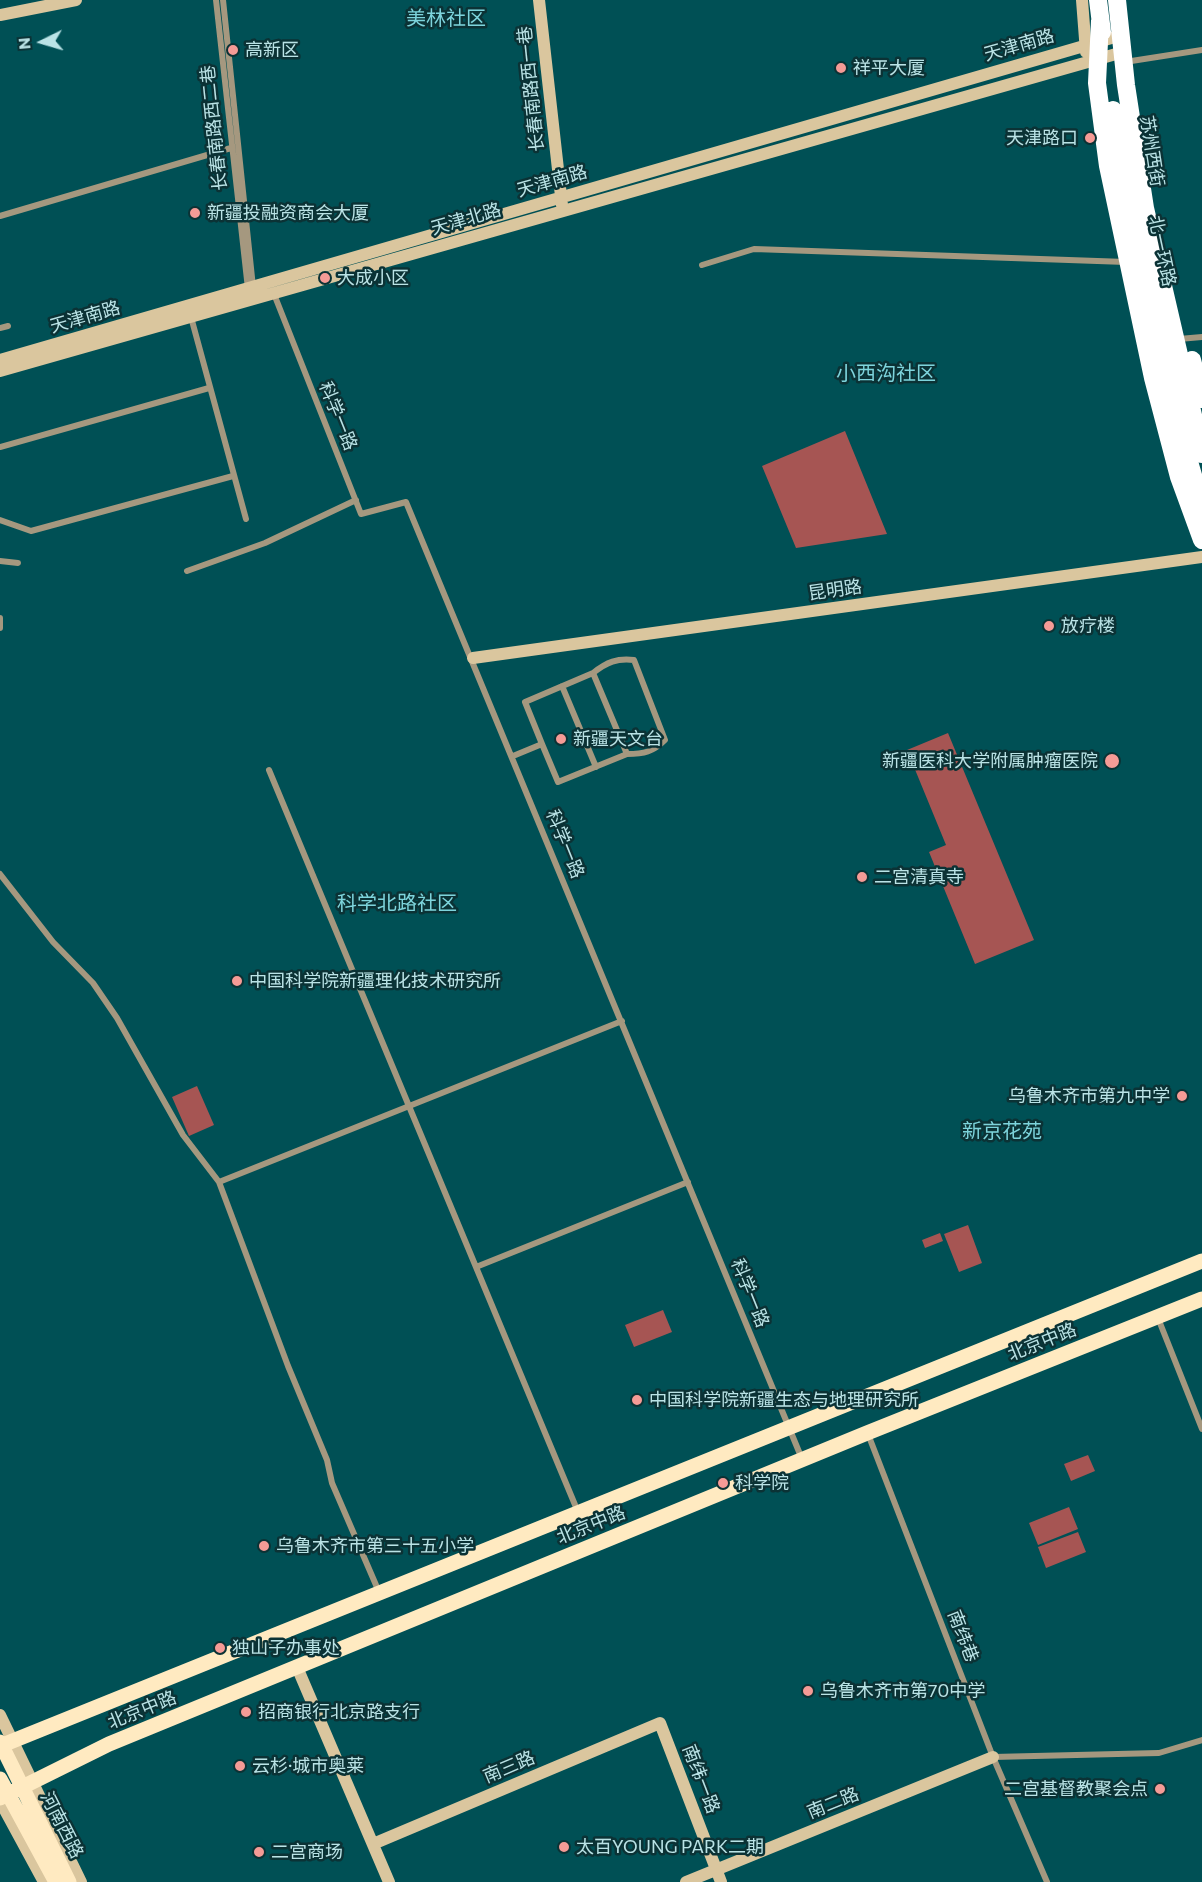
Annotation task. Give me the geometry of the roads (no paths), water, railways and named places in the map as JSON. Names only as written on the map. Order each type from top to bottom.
[{"type":"highway","name":"北一环路","points":[[1098,0],[1115,129],[1143,265],[1185,448],[1202,506]]},
{"type":"highway","name":"北一环路","points":[[1117,0],[1126,85],[1145,208],[1202,454]]},
{"type":"highway","points":[[1117,0],[1137,89],[1156,214],[1202,399]]},
{"type":"highway","points":[[1100,21],[1097,83],[1108,166],[1146,346],[1179,477],[1202,538]]},
{"type":"main road","points":[[1093,0],[1093,60],[1136,263],[1150,344],[1183,475],[1202,538]]},
{"type":"main road","name":"苏州西街","points":[[1109,0],[1142,208],[1169,340],[1202,465]]},
{"type":"main road","name":"北京中路","points":[[4,1744],[1202,1260]]},
{"type":"main road","name":"北京中路","points":[[2,1797],[110,1744],[867,1433],[1202,1299]]},
{"type":"main road","name":"河南西路","points":[[4,1744],[27,1783],[69,1882]]},
{"type":"main road","name":"河南西路","points":[[0,1779],[2,1797],[56,1882]]},
{"type":"street","points":[[0,15],[76,0]]},
{"type":"street","name":"长春南路西二巷","points":[[216,0],[231,148],[250,288]]},
{"type":"street","name":"长春南路西二巷","points":[[223,0],[250,288]]},
{"type":"street","name":"长春南路西一巷","points":[[539,0],[561,203]]},
{"type":"street","points":[[1082,0],[1092,43]]},
{"type":"street","name":"天津南路","points":[[0,360],[162,319],[250,288],[379,257],[1115,37]]},
{"type":"street","points":[[561,203],[1093,60],[1202,50]]},
{"type":"street","points":[[0,216],[231,148]]},
{"type":"street","points":[[702,265],[754,249],[1136,263]]},
{"type":"street","points":[[0,371],[162,319],[190,317],[274,294],[379,257]]},
{"type":"street","name":"科学一路","points":[[274,294],[361,514],[406,502],[473,658],[802,1460]]},
{"type":"street","points":[[190,317],[246,519]]},
{"type":"street","points":[[0,328],[8,326]]},
{"type":"street","points":[[1169,340],[1202,337]]},
{"type":"street","points":[[0,447],[209,388]]},
{"type":"street","points":[[0,520],[31,531],[233,476]]},
{"type":"street","points":[[187,571],[265,543],[356,500]]},
{"type":"street","name":"昆明路","points":[[473,658],[1202,557]]},
{"type":"street","points":[[0,561],[18,563]]},
{"type":"street","points":[[0,618],[0,628]]},
{"type":"street","points":[[621,658],[634,660],[666,740],[656,749],[644,754],[627,754],[558,783],[525,702],[562,686],[593,674],[604,664],[621,658]]},
{"type":"street","points":[[593,674],[627,754]]},
{"type":"street","points":[[562,686],[596,767]]},
{"type":"street","points":[[513,756],[542,744]]},
{"type":"street","points":[[269,770],[578,1513]]},
{"type":"street","points":[[0,874],[53,942],[93,983],[117,1018],[183,1135],[219,1182],[288,1366],[327,1460],[332,1483],[380,1593]]},
{"type":"street","points":[[219,1182],[622,1021]]},
{"type":"street","points":[[476,1267],[688,1182]]},
{"type":"street","points":[[1157,1317],[1202,1429]]},
{"type":"street","name":"南纬巷","points":[[867,1433],[993,1757],[1047,1882]]},
{"type":"street","points":[[297,1667],[390,1882]]},
{"type":"street","points":[[0,1715],[4,1744]]},
{"type":"street","name":"南三路","points":[[373,1844],[660,1723]]},
{"type":"street","name":"南纬一路","points":[[660,1723],[719,1876]]},
{"type":"street","points":[[993,1757],[1159,1753],[1202,1740]]},
{"type":"street","name":"南二路","points":[[686,1882],[719,1876],[993,1757]]},
{"type":"street","points":[[27,1783],[81,1882]]},
{"type":"street","points":[[2,1797],[44,1882]]},
{"type":"place","name":"高新区","points":[[233,50]]},
{"type":"place","name":"祥平大厦","points":[[841,68]]},
{"type":"place","name":"天津路口","points":[[1090,138]]},
{"type":"place","name":"新疆投融资商会大厦","points":[[195,213]]},
{"type":"place","name":"大成小区","points":[[325,278]]},
{"type":"place","name":"放疗楼","points":[[1049,626]]},
{"type":"place","name":"新疆天文台","points":[[561,739]]},
{"type":"place","name":"新疆医科大学附属肿瘤医院","points":[[1112,761]]},
{"type":"place","name":"二宫清真寺","points":[[862,877]]},
{"type":"place","name":"中国科学院新疆理化技术研究所","points":[[237,981]]},
{"type":"place","name":"乌鲁木齐市第九中学","points":[[1182,1096]]},
{"type":"place","name":"中国科学院新疆生态与地理研究所","points":[[637,1400]]},
{"type":"place","name":"科学院","points":[[723,1483]]},
{"type":"place","name":"乌鲁木齐市第三十五小学","points":[[264,1546]]},
{"type":"place","name":"独山子办事处","points":[[220,1648]]},
{"type":"place","name":"乌鲁木齐市第70中学","points":[[808,1691]]},
{"type":"place","name":"招商银行北京路支行","points":[[246,1712]]},
{"type":"place","name":"云杉·城市奥莱","points":[[240,1766]]},
{"type":"place","name":"二宫基督教聚会点","points":[[1160,1789]]},
{"type":"place","name":"太百YOUNG PARK二期","points":[[564,1847]]},
{"type":"place","name":"二宫商场","points":[[259,1852]]},
{"type":"district","name":"美林社区","points":[[446,18]]},
{"type":"district","name":"小西沟社区","points":[[886,373]]},
{"type":"district","name":"科学北路社区","points":[[397,903]]},
{"type":"district","name":"新京花苑","points":[[1002,1131]]}]
